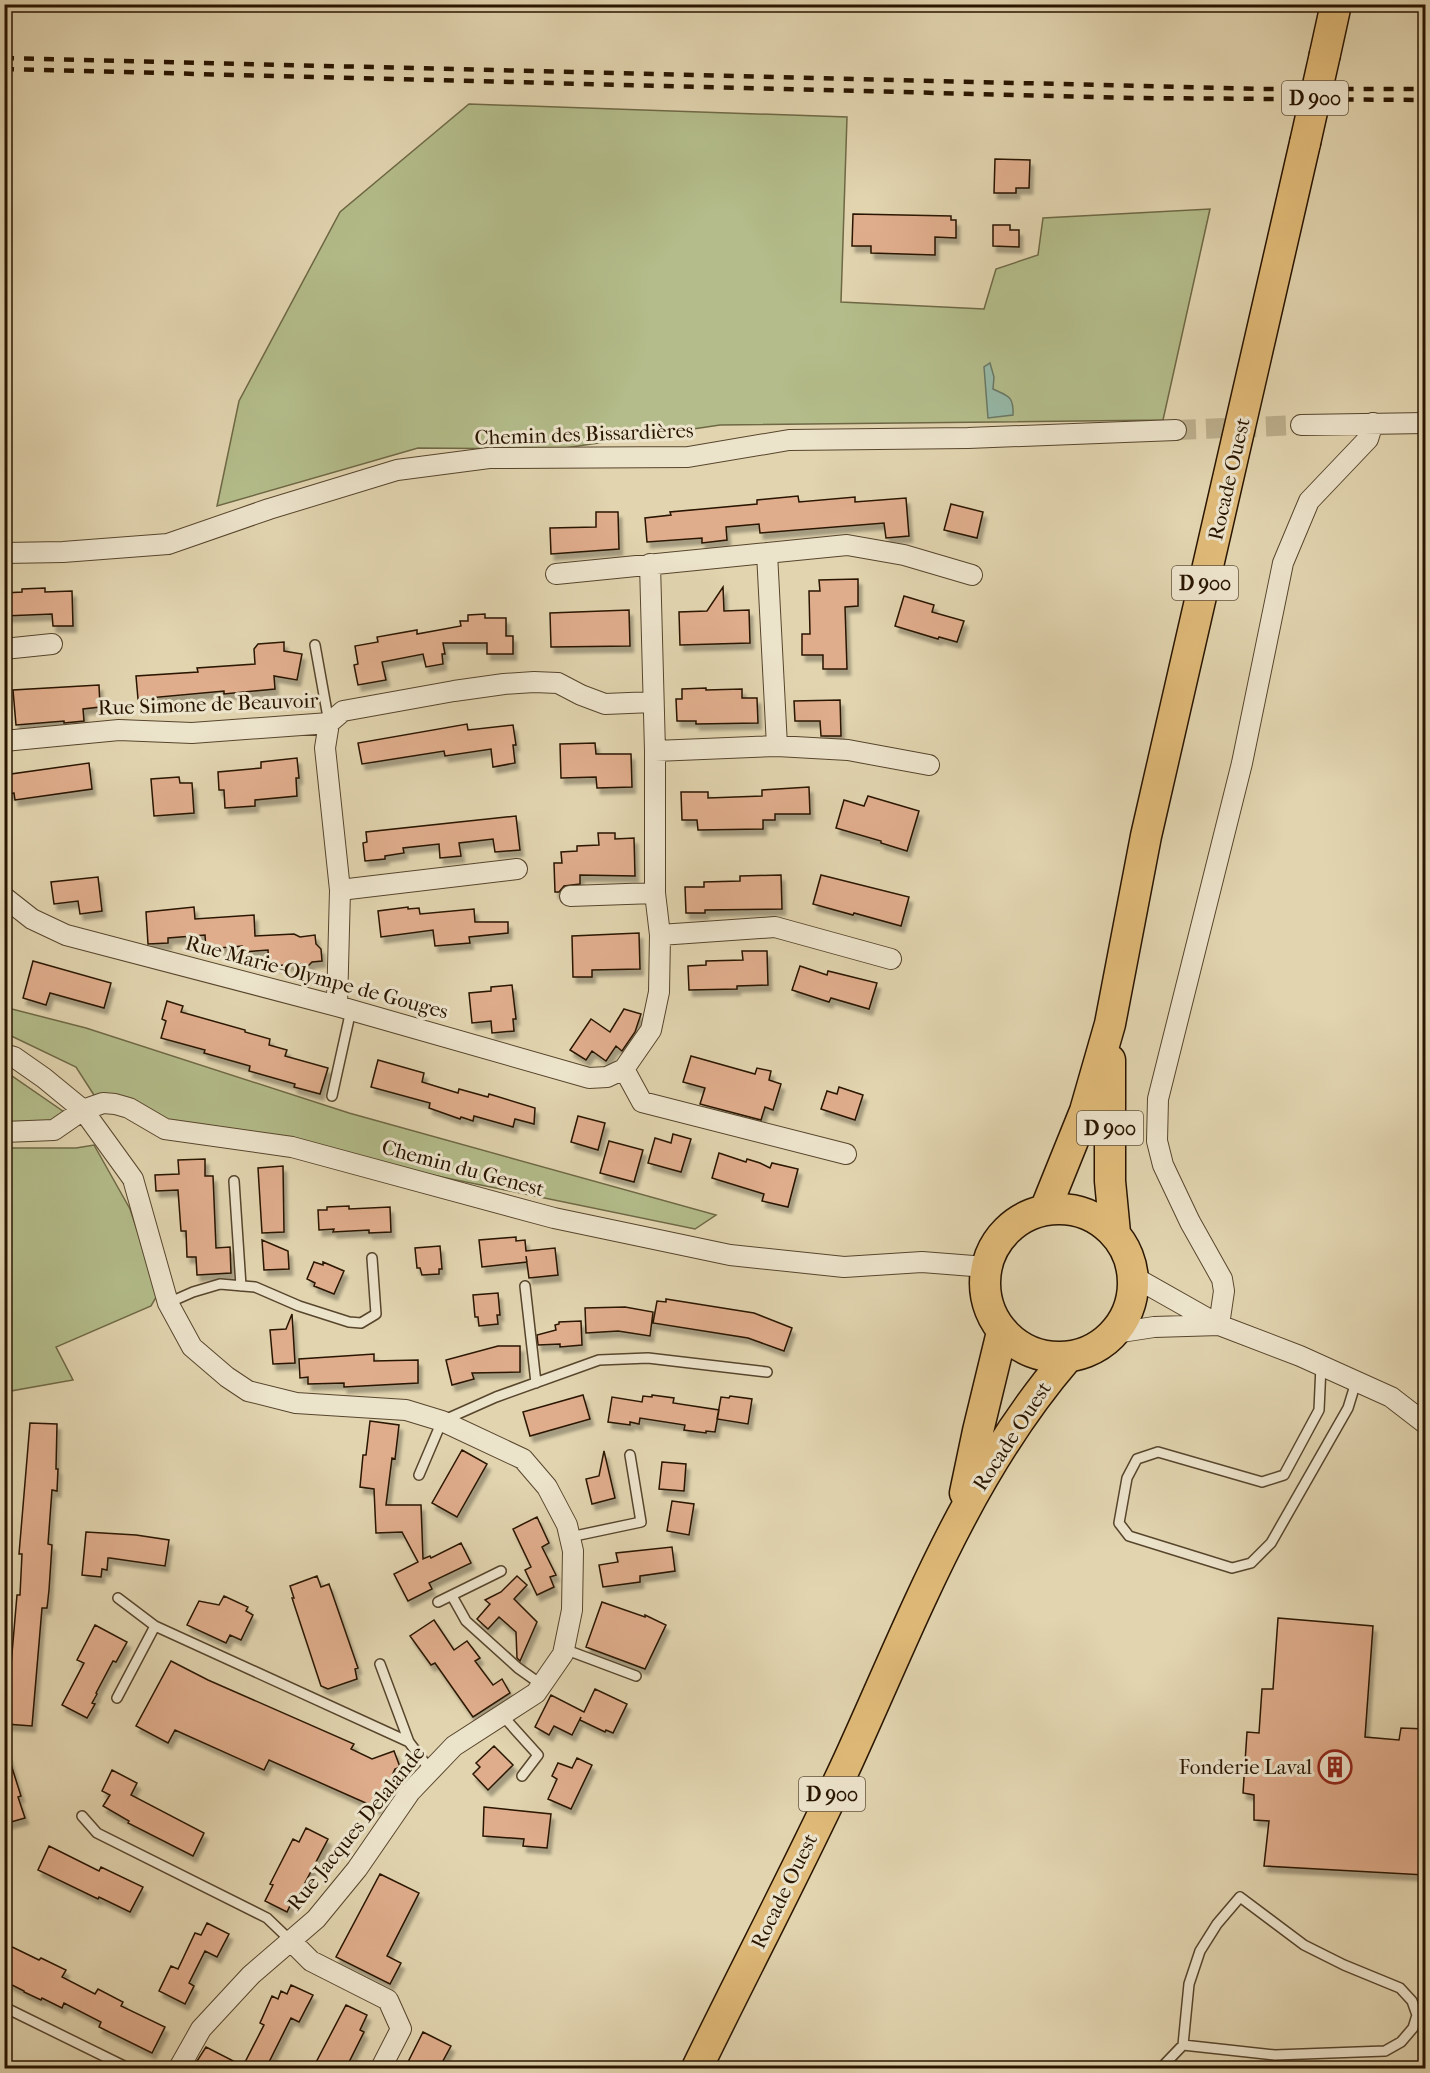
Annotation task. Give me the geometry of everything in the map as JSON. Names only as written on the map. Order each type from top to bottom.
[{"type":"main road","name":"Rocade Ouest","points":[[1045,1210],[1085,1111],[1110,1024],[1146,836],[1336,4]]},
{"type":"main road","name":"Rocade Ouest","points":[[1110,1024],[1110,1181],[1115,1233]]},
{"type":"main road","points":[[1070,1209],[1095,1217],[1115,1233],[1128,1253],[1134,1277],[1133,1297],[1126,1316],[1115,1333],[1101,1345],[1085,1354],[1067,1358],[1043,1356],[1028,1351],[1002,1332],[990,1313],[984,1291],[986,1268],[993,1247],[1007,1230],[1024,1217],[1045,1210],[1070,1209]]},
{"type":"main road","name":"Rocade Ouest","points":[[960,1517],[1002,1332]]},
{"type":"main road","name":"Rocade Ouest","points":[[696,2068],[847,1763],[960,1517],[1025,1411],[1067,1358]]},
{"type":"street","points":[[1219,1325],[1224,1292],[1222,1279],[1190,1222],[1163,1165],[1157,1141],[1158,1099],[1242,763],[1283,563],[1309,501],[1368,439],[1373,423]]},
{"type":"street","points":[[1301,425],[1425,423]]},
{"type":"street","name":"Chemin des Bissardières","points":[[4,553],[63,552],[168,544],[269,509],[397,470],[489,458],[688,457],[789,440],[969,438],[1176,430]]},
{"type":"street","points":[[556,573],[848,545],[904,555],[972,575]]},
{"type":"street","points":[[767,553],[777,746]]},
{"type":"street","points":[[650,564],[655,751],[655,893],[660,935],[659,992],[651,1030],[624,1069],[642,1102],[846,1154]]},
{"type":"street","points":[[4,649],[52,645]]},
{"type":"street","name":"Rue Simone de Beauvoir","points":[[4,741],[119,730],[192,733],[329,723],[343,711],[504,684],[558,683],[605,704],[653,702]]},
{"type":"street","points":[[329,723],[325,748],[340,890],[344,1008]]},
{"type":"street","points":[[655,751],[777,746],[848,750],[929,765]]},
{"type":"street","points":[[340,890],[517,868]]},
{"type":"street","points":[[570,896],[655,893]]},
{"type":"street","name":"Rue Marie-Olympe de Gouges","points":[[4,897],[32,919],[66,934],[344,1008],[589,1078],[607,1077],[624,1069]]},
{"type":"street","points":[[660,935],[775,927],[891,959]]},
{"type":"street","name":"Rue Jacques Delalande","points":[[4,1054],[14,1057],[37,1073],[83,1110],[133,1179],[168,1303],[192,1347],[227,1377],[248,1391],[296,1403],[406,1410],[442,1421],[523,1459],[547,1487],[567,1525],[573,1551],[572,1610],[563,1654],[536,1693],[454,1746],[410,1792],[357,1869],[316,1919],[251,1975],[201,2029],[179,2068]]},
{"type":"street","name":"Chemin du Genest","points":[[4,1132],[54,1130],[83,1110],[103,1103],[115,1104],[129,1108],[165,1129],[292,1147],[554,1218],[730,1255],[844,1267],[922,1262],[986,1268]]},
{"type":"street","points":[[1134,1277],[1219,1325],[1300,1356],[1391,1397],[1425,1424]]},
{"type":"street","points":[[1115,1333],[1154,1327],[1219,1325]]},
{"type":"street","points":[[291,1941],[311,1961],[388,2000],[401,2029],[381,2068]]},
{"type":"lane","points":[[315,645],[329,723]]},
{"type":"lane","points":[[332,1096],[344,1008]]},
{"type":"lane","points":[[234,1181],[241,1286]]},
{"type":"lane","points":[[168,1303],[220,1284],[255,1287],[299,1306],[349,1322],[361,1323],[376,1314],[372,1258]]},
{"type":"lane","points":[[525,1286],[536,1383]]},
{"type":"lane","points":[[419,1475],[442,1421],[496,1397],[599,1360],[648,1358],[767,1372]]},
{"type":"lane","points":[[1321,1366],[1318,1410],[1284,1475],[1262,1482],[1158,1452],[1137,1459],[1127,1478],[1119,1523],[1129,1536],[1232,1568],[1251,1563],[1271,1543],[1348,1408],[1356,1382]]},
{"type":"lane","points":[[570,1537],[641,1522],[630,1455]]},
{"type":"lane","points":[[438,1602],[501,1571]]},
{"type":"lane","points":[[452,1596],[466,1621],[518,1668],[542,1685]]},
{"type":"lane","points":[[118,1598],[155,1626],[410,1742]]},
{"type":"lane","points":[[117,1698],[155,1626]]},
{"type":"lane","points":[[564,1649],[636,1676]]},
{"type":"lane","points":[[380,1664],[410,1742],[431,1771]]},
{"type":"lane","points":[[502,1715],[538,1755],[522,1776]]},
{"type":"lane","points":[[82,1816],[97,1833],[267,1918],[291,1941]]},
{"type":"lane","points":[[1161,2068],[1183,2045],[1190,1984],[1200,1951],[1217,1924],[1240,1897],[1304,1945],[1344,1965],[1400,1988],[1412,2001],[1417,2015],[1413,2028],[1401,2042],[1385,2050],[1275,2055],[1183,2045]]},
{"type":"lane","points":[[4,2007],[128,2068]]},
{"type":"green space","points":[[469,104],[847,117],[841,302],[984,309],[996,269],[1038,255],[1043,218],[1210,209],[1163,420],[720,425],[558,449],[418,448],[217,506],[239,401],[340,212]]},
{"type":"green space","points":[[4,1007],[86,1028],[349,1113],[716,1215],[695,1229],[174,1122],[94,1095],[76,1067],[5,1033]]},
{"type":"green space","points":[[4,1072],[67,1114],[54,1123],[5,1125]]},
{"type":"green space","points":[[94,1145],[130,1209],[158,1294],[151,1306],[56,1347],[73,1380],[5,1392],[4,1148],[76,1148]]},
{"type":"shaded area","points":[[990,363],[994,377],[993,389],[1009,397],[1013,415],[988,418],[984,367]]},
{"type":"building","points":[[995,159],[1030,160],[1029,188],[1016,188],[1016,193],[994,193]]},
{"type":"building","points":[[853,214],[951,216],[951,220],[956,220],[956,238],[935,237],[935,255],[871,253],[871,246],[852,246]]},
{"type":"building","points":[[993,225],[1010,225],[1010,230],[1019,230],[1019,247],[993,246]]},
{"type":"building","points":[[798,496],[799,502],[855,497],[855,502],[906,498],[909,536],[886,538],[884,523],[760,533],[759,524],[726,527],[727,540],[702,543],[702,538],[647,542],[645,518],[671,515],[670,512],[757,504],[757,500]]},
{"type":"building","points":[[951,504],[983,512],[977,538],[944,530]]},
{"type":"building","points":[[596,512],[618,512],[619,549],[551,554],[550,528],[596,527]]},
{"type":"building","points":[[858,579],[858,606],[845,607],[847,669],[823,669],[823,655],[802,655],[802,634],[810,634],[809,591],[820,591],[819,580]]},
{"type":"building","points":[[723,587],[724,611],[749,610],[750,643],[680,645],[679,612],[707,611]]},
{"type":"building","points":[[45,588],[45,592],[72,591],[73,626],[53,626],[52,614],[4,616],[4,593]]},
{"type":"building","points":[[904,596],[934,605],[932,612],[964,621],[957,642],[939,637],[938,639],[895,626]]},
{"type":"building","points":[[629,610],[630,646],[551,647],[550,613]]},
{"type":"building","points":[[485,614],[485,618],[506,618],[506,636],[513,636],[513,654],[487,654],[487,643],[443,643],[445,654],[442,654],[443,664],[426,667],[423,654],[382,662],[386,680],[358,685],[354,665],[358,664],[355,646],[378,642],[377,637],[417,630],[417,634],[461,626],[460,621],[468,621],[468,615]]},
{"type":"building","points":[[284,642],[284,651],[302,654],[297,680],[274,676],[275,689],[138,699],[136,676],[198,672],[197,668],[255,664],[254,649],[258,644]]},
{"type":"building","points":[[99,685],[100,707],[83,709],[84,721],[16,725],[13,690]]},
{"type":"building","points":[[706,688],[706,690],[742,689],[742,698],[757,698],[758,723],[696,724],[696,721],[677,721],[676,699],[682,699],[682,689]]},
{"type":"building","points":[[840,700],[841,736],[821,736],[820,721],[795,721],[794,701]]},
{"type":"building","points":[[467,724],[468,730],[513,725],[516,745],[513,745],[515,763],[493,767],[491,749],[445,756],[444,751],[362,764],[358,743]]},
{"type":"building","points":[[595,743],[596,754],[631,754],[632,787],[597,788],[596,777],[561,778],[560,744]]},
{"type":"building","points":[[297,758],[299,778],[296,778],[297,796],[255,800],[255,806],[225,808],[224,790],[219,790],[218,772],[261,768],[261,762]]},
{"type":"building","points":[[89,763],[92,789],[15,800],[14,793],[4,794],[4,775]]},
{"type":"building","points":[[179,777],[180,783],[192,783],[194,813],[154,816],[151,779]]},
{"type":"building","points":[[809,787],[810,814],[775,814],[775,820],[763,820],[763,829],[698,830],[697,820],[682,820],[681,792],[708,792],[708,798],[762,796],[762,790]]},
{"type":"building","points":[[868,796],[919,811],[907,851],[836,828],[844,800],[864,806]]},
{"type":"building","points":[[516,816],[520,850],[495,852],[493,839],[459,843],[461,856],[440,858],[439,844],[403,848],[404,853],[385,856],[385,859],[365,861],[363,843],[367,842],[366,832]]},
{"type":"building","points":[[598,833],[615,833],[615,839],[634,838],[635,876],[580,875],[580,884],[564,886],[559,892],[555,892],[554,863],[562,863],[561,852],[577,851],[577,846],[599,845]]},
{"type":"building","points":[[781,875],[782,909],[705,910],[705,913],[686,913],[685,887],[704,887],[704,882],[740,881],[740,876]]},
{"type":"building","points":[[821,875],[909,897],[901,926],[813,904]]},
{"type":"building","points":[[98,877],[102,911],[80,914],[78,901],[54,904],[51,882]]},
{"type":"building","points":[[194,907],[195,919],[254,915],[255,936],[315,935],[316,944],[321,949],[322,961],[312,962],[307,967],[303,964],[269,966],[268,950],[242,952],[242,946],[206,949],[205,935],[168,938],[168,943],[148,944],[146,912]]},
{"type":"building","points":[[408,907],[408,909],[419,908],[420,914],[474,909],[475,922],[508,922],[508,933],[469,937],[470,943],[435,946],[433,930],[381,937],[378,911]]},
{"type":"building","points":[[639,933],[640,969],[592,970],[592,977],[573,977],[572,936]]},
{"type":"building","points":[[742,951],[767,951],[768,985],[737,986],[737,989],[689,990],[688,966],[706,965],[706,961],[743,960]]},
{"type":"building","points":[[33,961],[111,983],[104,1008],[50,993],[46,1005],[23,998]]},
{"type":"building","points":[[800,966],[827,975],[828,971],[877,983],[869,1009],[831,998],[829,1002],[792,990]]},
{"type":"building","points":[[512,985],[516,1019],[513,1019],[514,1031],[492,1033],[491,1021],[472,1023],[469,993],[491,991],[491,987]]},
{"type":"building","points":[[167,1001],[183,1006],[181,1012],[270,1039],[269,1045],[287,1050],[285,1056],[328,1068],[320,1094],[294,1087],[295,1084],[249,1071],[250,1066],[204,1053],[205,1050],[161,1038],[166,1021],[162,1019]]},
{"type":"building","points":[[624,1009],[641,1014],[635,1032],[622,1051],[616,1046],[606,1061],[592,1051],[586,1060],[570,1050],[591,1019],[610,1032]]},
{"type":"building","points":[[691,1056],[755,1074],[757,1068],[771,1071],[769,1080],[781,1084],[773,1110],[765,1107],[761,1120],[700,1104],[705,1088],[683,1082]]},
{"type":"building","points":[[378,1060],[424,1073],[422,1082],[458,1093],[459,1089],[488,1097],[489,1094],[535,1108],[534,1124],[515,1119],[513,1127],[474,1116],[473,1121],[461,1117],[460,1119],[429,1108],[430,1103],[371,1087]]},
{"type":"building","points":[[839,1087],[863,1095],[855,1120],[821,1109],[827,1091],[837,1094]]},
{"type":"building","points":[[578,1116],[605,1123],[598,1150],[571,1142]]},
{"type":"building","points":[[673,1134],[691,1139],[681,1172],[648,1163],[655,1138],[671,1143]]},
{"type":"building","points":[[609,1141],[643,1150],[634,1182],[600,1173]]},
{"type":"building","points":[[719,1153],[746,1162],[747,1159],[770,1168],[772,1163],[798,1169],[788,1207],[762,1201],[764,1194],[712,1178]]},
{"type":"building","points":[[205,1159],[205,1176],[213,1176],[216,1248],[230,1247],[231,1273],[197,1275],[196,1257],[187,1257],[186,1231],[181,1231],[178,1190],[156,1191],[155,1175],[179,1174],[178,1160]]},
{"type":"building","points":[[283,1166],[284,1232],[262,1233],[258,1168]]},
{"type":"building","points":[[349,1206],[349,1209],[390,1207],[391,1232],[319,1230],[318,1210],[327,1210],[327,1207]]},
{"type":"building","points":[[516,1237],[516,1241],[525,1240],[526,1251],[555,1248],[558,1275],[529,1278],[527,1262],[482,1267],[479,1240]]},
{"type":"building","points":[[262,1240],[288,1251],[289,1269],[264,1270]]},
{"type":"building","points":[[440,1246],[442,1269],[439,1269],[439,1274],[422,1275],[420,1268],[417,1268],[415,1248]]},
{"type":"building","points":[[314,1262],[323,1265],[323,1262],[344,1271],[334,1294],[314,1286],[315,1283],[307,1279]]},
{"type":"building","points":[[498,1293],[500,1315],[497,1315],[498,1324],[479,1326],[478,1317],[475,1317],[473,1295]]},
{"type":"building","points":[[666,1299],[754,1313],[792,1328],[784,1351],[748,1338],[653,1323],[657,1301],[666,1302]]},
{"type":"building","points":[[625,1307],[653,1312],[650,1336],[618,1331],[586,1333],[585,1308]]},
{"type":"building","points":[[292,1314],[295,1363],[273,1364],[270,1330],[286,1329]]},
{"type":"building","points":[[581,1321],[582,1345],[560,1347],[560,1344],[538,1345],[537,1335],[556,1330],[555,1325],[559,1322]]},
{"type":"building","points":[[498,1346],[520,1346],[520,1372],[472,1373],[474,1379],[452,1385],[446,1360]]},
{"type":"building","points":[[374,1354],[374,1361],[418,1360],[418,1383],[344,1387],[344,1383],[308,1384],[308,1377],[300,1378],[299,1359]]},
{"type":"building","points":[[583,1395],[590,1419],[530,1436],[523,1412]]},
{"type":"building","points":[[652,1395],[674,1398],[673,1403],[719,1410],[715,1432],[684,1430],[685,1425],[640,1418],[639,1424],[608,1422],[612,1397],[642,1402],[643,1396],[652,1397]]},
{"type":"building","points":[[730,1396],[752,1399],[748,1424],[717,1419],[721,1397],[729,1398]]},
{"type":"building","points":[[370,1421],[399,1425],[386,1505],[421,1505],[423,1559],[430,1556],[431,1558],[461,1543],[471,1563],[429,1583],[432,1589],[408,1601],[394,1574],[418,1562],[402,1532],[376,1533],[374,1489],[360,1487],[363,1455],[366,1455]]},
{"type":"building","points":[[30,1423],[57,1424],[56,1469],[58,1469],[57,1491],[52,1490],[48,1544],[52,1545],[49,1590],[47,1608],[42,1608],[32,1726],[6,1724],[17,1595],[20,1595],[22,1554],[19,1554]]},
{"type":"building","points":[[462,1450],[487,1464],[457,1517],[432,1503]]},
{"type":"building","points":[[604,1451],[615,1498],[592,1504],[586,1479],[599,1476]]},
{"type":"building","points":[[662,1462],[686,1464],[684,1491],[659,1489]]},
{"type":"building","points":[[672,1501],[694,1504],[689,1535],[667,1531]]},
{"type":"building","points":[[537,1517],[549,1543],[542,1547],[556,1575],[550,1577],[554,1587],[537,1595],[525,1570],[531,1567],[513,1529]]},
{"type":"building","points":[[86,1532],[136,1535],[169,1540],[165,1566],[108,1558],[107,1570],[102,1569],[101,1577],[82,1575]]},
{"type":"building","points":[[672,1547],[675,1571],[640,1576],[640,1582],[603,1587],[599,1565],[618,1562],[616,1553]]},
{"type":"building","points":[[317,1576],[321,1587],[329,1584],[358,1668],[355,1669],[357,1679],[328,1689],[321,1686],[290,1586]]},
{"type":"building","points":[[517,1576],[527,1585],[514,1599],[537,1622],[520,1661],[517,1658],[516,1632],[499,1617],[488,1629],[477,1619],[490,1604],[485,1600],[501,1592]]},
{"type":"building","points":[[224,1596],[248,1607],[246,1611],[253,1615],[241,1640],[230,1635],[226,1643],[187,1625],[199,1601],[219,1605]]},
{"type":"building","points":[[602,1602],[645,1617],[645,1615],[666,1625],[645,1669],[586,1647]]},
{"type":"building","name":"Fonderie Laval","points":[[1278,1618],[1373,1626],[1365,1737],[1399,1740],[1401,1728],[1425,1729],[1425,1875],[1264,1866],[1269,1821],[1254,1820],[1254,1795],[1243,1793],[1247,1732],[1259,1733],[1262,1689],[1273,1689]]},
{"type":"building","points":[[434,1620],[454,1650],[467,1641],[480,1658],[475,1661],[493,1685],[502,1679],[510,1693],[473,1717],[435,1663],[431,1665],[410,1636]]},
{"type":"building","points":[[95,1625],[127,1642],[116,1662],[113,1661],[96,1693],[92,1703],[95,1704],[87,1718],[62,1705],[84,1663],[77,1660]]},
{"type":"building","points":[[171,1661],[208,1680],[354,1744],[351,1749],[372,1759],[394,1751],[400,1767],[395,1769],[377,1808],[269,1760],[264,1770],[175,1730],[168,1743],[136,1726]]},
{"type":"building","points":[[595,1689],[627,1704],[613,1733],[606,1730],[605,1732],[580,1720],[581,1717],[572,1735],[554,1726],[549,1735],[535,1727],[551,1695],[584,1712]]},
{"type":"building","points":[[494,1746],[513,1765],[488,1790],[473,1774],[480,1767],[476,1763]]},
{"type":"building","points":[[4,1755],[8,1755],[21,1796],[18,1797],[25,1818],[4,1824]]},
{"type":"building","points":[[577,1758],[592,1765],[571,1809],[548,1799],[557,1779],[552,1776],[558,1763],[572,1768]]},
{"type":"building","points":[[112,1770],[137,1783],[131,1795],[204,1833],[193,1856],[128,1823],[129,1821],[103,1806],[110,1795],[102,1791]]},
{"type":"building","points":[[484,1807],[551,1814],[547,1848],[523,1846],[524,1839],[483,1836]]},
{"type":"building","points":[[306,1828],[328,1839],[287,1912],[265,1901],[273,1885],[270,1884],[293,1839],[299,1842]]},
{"type":"building","points":[[49,1846],[99,1871],[101,1867],[143,1887],[130,1912],[38,1870]]},
{"type":"building","points":[[380,1874],[419,1893],[387,1956],[401,1963],[390,1984],[336,1957]]},
{"type":"building","points":[[207,1923],[229,1934],[217,1957],[205,1951],[189,1983],[194,1986],[185,2004],[159,1991],[171,1966],[178,1969],[195,1933],[201,1935]]},
{"type":"building","points":[[4,1943],[66,1970],[62,1977],[95,1994],[98,1989],[123,2002],[121,2006],[165,2027],[152,2053],[99,2027],[101,2022],[64,2003],[62,2008],[6,1982],[10,1974],[4,1972]]},
{"type":"building","points":[[291,1985],[313,1995],[299,2022],[291,2018],[266,2068],[209,2068],[197,2061],[206,2047],[243,2066],[264,2025],[260,2023],[272,1996],[278,1999],[281,1991],[287,1994]]},
{"type":"building","points":[[346,2005],[367,2015],[360,2030],[364,2032],[346,2068],[313,2068]]},
{"type":"building","points":[[423,2032],[451,2046],[439,2068],[405,2068]]},
{"type":"tunnel","points":[[1176,430],[1301,425]]},
{"type":"railway","points":[[4,58],[1262,89],[1426,89]]},
{"type":"railway","points":[[4,69],[1133,98],[1426,100]]},
{"type":"place","name":"Fonderie Laval","points":[[1335,1767]]}]
